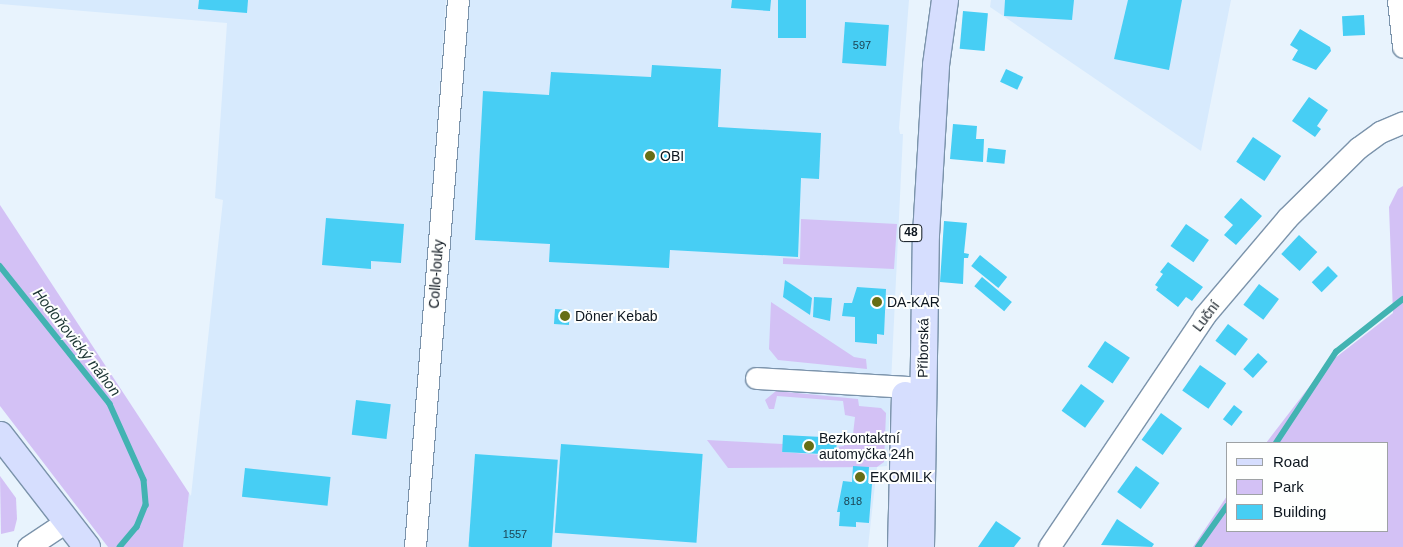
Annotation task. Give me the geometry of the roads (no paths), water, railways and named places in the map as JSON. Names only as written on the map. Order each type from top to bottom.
[{"type":"main road","name":"Příborská","points":[[921,547],[908,279],[926,0]]},
{"type":"main road","name":"Příborská","points":[[901,547],[926,235],[936,65],[944,0]]},
{"type":"main road","points":[[0,435],[87,547]]},
{"type":"street","name":"Collo-louky","points":[[415,547],[458,0]]},
{"type":"street","points":[[1398,0],[1403,46]]},
{"type":"street","name":"Luční","points":[[1049,547],[1204,316],[1301,204],[1358,148],[1380,132],[1403,122]]},
{"type":"street","points":[[756,378],[914,388]]},
{"type":"street","points":[[28,547],[67,521]]},
{"type":"waterway","name":"Hodoňovický náhon","points":[[0,266],[110,404],[144,480],[146,505],[137,527],[120,547]]},
{"type":"waterway","points":[[1277,442],[1336,352],[1403,299]]},
{"type":"waterway","points":[[1198,547],[1226,507]]},
{"type":"place","name":"OBI","points":[[650,156]]},
{"type":"place","name":"DA-KAR","points":[[877,302]]},
{"type":"place","name":"Döner Kebab","points":[[565,316]]},
{"type":"place","name":"Bezkontaktní automyčka 24h","points":[[809,446]]},
{"type":"place","name":"EKOMILK","points":[[860,477]]}]
